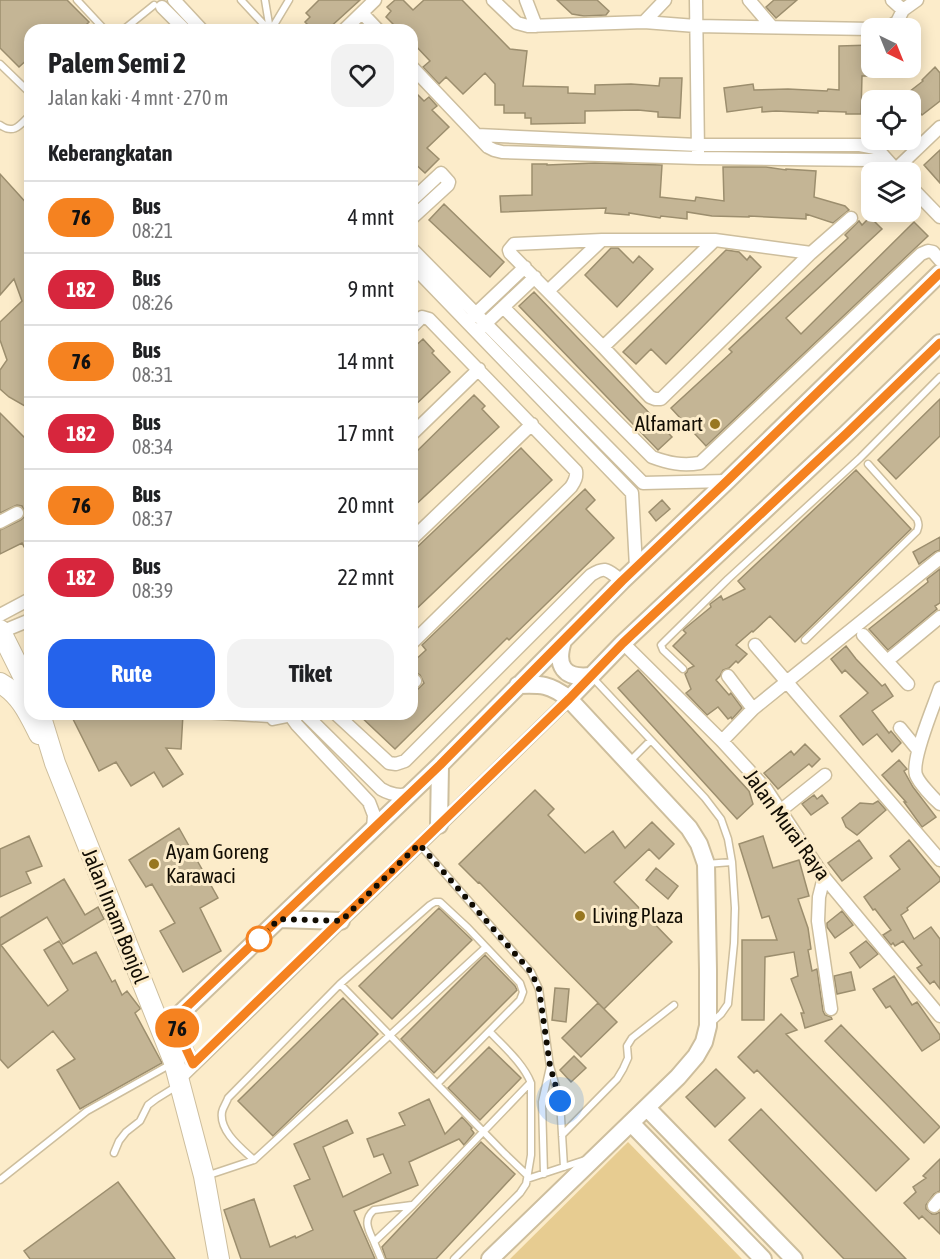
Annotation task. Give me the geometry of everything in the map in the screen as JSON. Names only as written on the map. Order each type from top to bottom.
[{"type":"main road","points":[[0,626],[24,677]]},
{"type":"main road","points":[[0,683],[10,688],[24,705]]},
{"type":"main road","points":[[31,720],[55,763]]},
{"type":"main road","name":"Jalan Imam Bonjol","points":[[42,720],[55,763],[167,1026],[182,1072],[219,1259]]},
{"type":"street","points":[[350,24],[375,0]]},
{"type":"street","points":[[526,0],[536,26]]},
{"type":"street","points":[[644,22],[664,0]]},
{"type":"street","points":[[696,0],[698,152]]},
{"type":"street","points":[[748,0],[772,27]]},
{"type":"street","points":[[892,0],[903,10]]},
{"type":"street","points":[[899,18],[903,10],[917,0]]},
{"type":"street","points":[[162,2],[180,24]]},
{"type":"street","points":[[162,2],[193,24]]},
{"type":"street","points":[[501,2],[517,22],[536,26],[644,22],[696,26],[861,28]]},
{"type":"street","points":[[362,13],[372,24]]},
{"type":"street","points":[[418,73],[477,135],[698,152],[860,145],[875,148],[888,162]]},
{"type":"street","points":[[906,162],[940,127]]},
{"type":"street","points":[[418,194],[441,173],[449,182],[418,212]]},
{"type":"street","points":[[921,197],[940,217]]},
{"type":"street","points":[[812,253],[715,240],[602,240],[514,244],[510,247],[510,254],[650,397],[661,399],[851,218]]},
{"type":"street","points":[[548,291],[602,240]]},
{"type":"street","points":[[603,347],[715,240]]},
{"type":"street","points":[[503,307],[652,457],[669,464],[688,465],[700,463],[921,254],[928,251],[933,252],[940,260]]},
{"type":"street","points":[[418,256],[482,328],[586,435],[632,493],[636,567]]},
{"type":"street","points":[[472,317],[525,267]]},
{"type":"street","points":[[418,270],[472,317]]},
{"type":"street","points":[[167,1026],[440,765],[636,567],[940,273]]},
{"type":"street","points":[[482,328],[535,278]]},
{"type":"street","points":[[418,321],[422,317],[429,319],[532,424],[576,471],[577,475],[571,487],[418,637]]},
{"type":"street","points":[[182,1072],[341,921],[569,699],[623,643],[940,343]]},
{"type":"street","points":[[418,428],[479,369]]},
{"type":"street","points":[[418,533],[532,424]]},
{"type":"street","points":[[586,435],[643,483]]},
{"type":"street","points":[[632,493],[643,483],[727,481]]},
{"type":"street","points":[[0,522],[17,513]]},
{"type":"street","points":[[722,741],[753,709],[940,558]]},
{"type":"street","points":[[342,720],[389,763],[396,764],[405,761],[591,575],[606,569],[622,581]]},
{"type":"street","points":[[0,626],[24,604]]},
{"type":"street","points":[[887,661],[940,616]]},
{"type":"street","points":[[0,626],[24,621]]},
{"type":"street","points":[[863,635],[908,684]]},
{"type":"street","points":[[563,641],[559,658],[561,665],[572,676],[591,676]]},
{"type":"street","name":"Jalan Murai Raya","points":[[623,643],[722,741],[766,789],[824,877],[940,1017]]},
{"type":"street","points":[[755,645],[940,860]]},
{"type":"street","points":[[728,676],[753,709]]},
{"type":"street","points":[[490,1259],[678,1077],[696,1056],[704,1042],[708,1026],[706,864],[699,844],[689,828],[569,699],[551,687],[536,684],[518,685]]},
{"type":"street","points":[[940,688],[918,750],[915,766],[918,779],[940,804]]},
{"type":"street","points":[[294,720],[369,802],[374,815],[373,829]]},
{"type":"street","points":[[311,720],[381,789],[395,795],[410,794]]},
{"type":"street","points":[[900,728],[918,750]]},
{"type":"street","points":[[439,825],[440,765]]},
{"type":"street","points":[[780,811],[825,775]]},
{"type":"street","points":[[824,877],[819,897],[818,921],[831,1009]]},
{"type":"street","points":[[279,919],[341,921]]},
{"type":"street","points":[[646,1108],[794,1259]]},
{"type":"street","points":[[631,1123],[763,1259]]},
{"type":"lane","points":[[77,0],[99,24]]},
{"type":"lane","points":[[241,0],[264,24]]},
{"type":"lane","points":[[265,0],[269,24]]},
{"type":"lane","points":[[274,24],[289,0]]},
{"type":"lane","points":[[131,24],[162,2]]},
{"type":"lane","points":[[0,64],[24,87]]},
{"type":"lane","points":[[0,125],[9,130],[15,129],[24,121]]},
{"type":"lane","points":[[683,669],[663,650],[661,645],[728,579],[860,458],[940,377]]},
{"type":"lane","points":[[805,640],[919,527],[917,519],[868,464]]},
{"type":"lane","points":[[591,676],[705,798],[721,819],[728,839],[735,908],[731,988],[728,1005],[708,1026]]},
{"type":"lane","points":[[628,762],[651,741]]},
{"type":"lane","points":[[419,844],[531,972],[539,989],[550,1066],[560,1101],[564,1167]]},
{"type":"lane","points":[[706,864],[732,862]]},
{"type":"lane","points":[[254,1160],[225,1128],[222,1112],[228,1098],[340,984],[430,905],[440,902],[520,983],[524,992],[520,1000],[490,1032],[437,1084]]},
{"type":"lane","points":[[204,1176],[254,1160],[486,947]]},
{"type":"lane","points":[[340,984],[528,1178]]},
{"type":"lane","points":[[562,1135],[617,1079],[623,1069],[627,1058],[627,1046],[632,1038],[675,1005]]},
{"type":"lane","points":[[454,1259],[520,1192],[528,1178],[531,1155],[531,1083],[519,1064],[490,1032]]},
{"type":"lane","points":[[544,1174],[542,1102],[550,1066]]},
{"type":"lane","points":[[114,1153],[126,1132],[140,1122],[148,1105],[182,1072]]},
{"type":"lane","points":[[0,1180],[87,1111],[182,1072]]},
{"type":"lane","points":[[374,1242],[531,1083]]},
{"type":"lane","points":[[528,1178],[597,1156]]},
{"type":"lane","points":[[381,1259],[367,1223],[370,1213],[374,1210],[413,1205]]},
{"type":"shaded area","points":[[628,1142],[742,1259],[510,1259]]},
{"type":"building","points":[[0,0],[67,0],[89,22],[87,24],[24,24],[24,62],[19,67],[0,48]]},
{"type":"building","points":[[319,0],[360,0],[334,24],[307,24],[305,22],[310,17],[306,13]]},
{"type":"building","points":[[395,0],[403,0],[413,10],[424,0],[462,0],[510,49],[527,51],[523,86],[568,87],[568,93],[595,94],[595,85],[659,86],[660,78],[682,78],[680,118],[658,117],[658,112],[638,110],[585,111],[585,123],[531,124],[531,118],[525,118],[525,113],[504,113],[504,105],[495,105],[495,84],[485,73],[463,94],[446,77],[439,84],[423,67],[430,61],[418,48],[418,24],[393,24],[386,17],[391,11],[387,7]]},
{"type":"building","points":[[557,0],[597,0],[609,11],[606,15],[572,14]]},
{"type":"building","points":[[774,0],[797,0],[776,18],[766,7]]},
{"type":"building","points":[[861,45],[861,114],[818,111],[818,113],[762,112],[762,107],[727,112],[724,88],[753,84],[754,90],[839,90],[839,46]]},
{"type":"building","points":[[935,67],[940,73],[940,101],[922,115],[921,90],[911,90]]},
{"type":"building","points":[[418,95],[424,101],[429,97],[437,106],[432,110],[449,127],[427,148],[439,159],[425,173],[418,167]]},
{"type":"building","points":[[940,150],[940,183],[924,165]]},
{"type":"building","points":[[532,164],[662,165],[660,197],[695,201],[696,197],[724,201],[723,167],[766,167],[816,171],[814,197],[845,206],[849,210],[833,223],[806,214],[806,219],[712,216],[687,212],[687,219],[605,213],[606,208],[501,212],[500,196],[532,195]]},
{"type":"building","points":[[0,174],[24,200],[24,406],[0,389],[0,370],[7,360],[0,340],[0,322],[22,301],[14,279],[0,295]]},
{"type":"building","points":[[444,204],[504,262],[490,277],[429,220]]},
{"type":"building","points":[[859,221],[862,225],[865,222],[875,222],[882,229],[786,318],[801,334],[914,222],[928,236],[706,446],[671,408],[732,352],[729,349],[848,238],[845,235]]},
{"type":"building","points":[[611,248],[618,248],[633,263],[639,256],[653,269],[617,307],[585,275]]},
{"type":"building","points":[[726,250],[739,252],[747,260],[750,256],[761,267],[666,364],[651,349],[636,364],[623,352]]},
{"type":"building","points":[[534,292],[672,437],[658,450],[519,306]]},
{"type":"building","points":[[423,339],[434,351],[432,353],[450,372],[418,402],[418,344]]},
{"type":"building","points":[[474,395],[485,406],[482,409],[499,427],[418,502],[418,450]]},
{"type":"building","points":[[940,399],[940,436],[896,479],[878,460]]},
{"type":"building","points":[[0,413],[24,437],[24,511],[22,506],[17,505],[0,513]]},
{"type":"building","points":[[521,448],[552,480],[418,607],[418,546]]},
{"type":"building","points":[[856,470],[911,529],[795,642],[770,616],[736,645],[747,654],[738,663],[736,661],[723,670],[716,680],[729,695],[731,693],[742,708],[732,719],[731,717],[728,719],[718,707],[707,715],[686,693],[691,689],[685,674],[694,666],[673,646],[686,633],[683,630],[711,607],[710,604],[721,596],[723,600],[745,589],[738,581]]},
{"type":"building","points":[[585,489],[595,500],[586,509],[614,538],[509,640],[507,638],[395,749],[364,720],[418,720],[418,689],[424,683],[418,674],[418,657],[426,650],[422,645]]},
{"type":"building","points":[[662,500],[670,509],[656,521],[649,512]]},
{"type":"building","points":[[24,517],[24,547],[22,543],[0,554],[0,530]]},
{"type":"building","points":[[940,537],[940,550],[919,564],[913,552]]},
{"type":"building","points":[[940,569],[940,603],[935,606],[937,609],[888,650],[869,629],[928,582],[927,579]]},
{"type":"building","points":[[846,646],[882,686],[885,684],[893,696],[872,711],[889,733],[891,731],[901,743],[892,752],[877,734],[863,745],[840,716],[868,693],[845,670],[842,673],[831,659]]},
{"type":"building","points":[[638,670],[749,791],[753,804],[737,819],[618,688]]},
{"type":"building","points":[[74,720],[183,720],[181,749],[166,748],[183,774],[163,787],[154,772],[131,786],[116,762],[99,771]]},
{"type":"building","points":[[805,744],[820,759],[812,767],[809,764],[778,789],[764,773],[791,751],[794,755]]},
{"type":"building","points":[[899,760],[907,769],[904,771],[913,787],[936,817],[922,827],[904,802],[906,802],[882,775]]},
{"type":"building","name":"Living Plaza","points":[[535,790],[554,809],[548,815],[585,853],[613,831],[625,848],[652,822],[674,844],[659,859],[649,849],[614,882],[672,942],[604,1009],[459,864]]},
{"type":"building","points":[[814,795],[817,799],[822,795],[828,803],[811,815],[802,804]]},
{"type":"building","points":[[878,801],[886,810],[857,835],[846,827],[842,818],[860,803],[873,804]]},
{"type":"building","points":[[179,828],[218,898],[200,908],[221,951],[183,972],[160,931],[175,923],[152,884],[146,887],[129,860]]},
{"type":"building","points":[[29,836],[42,866],[26,872],[31,883],[0,897],[0,849]]},
{"type":"building","points":[[763,836],[773,868],[799,860],[809,896],[798,899],[808,928],[811,949],[808,950],[812,971],[817,969],[823,1011],[832,1019],[805,1028],[801,1013],[804,1013],[791,979],[798,976],[794,952],[765,957],[764,1020],[742,1020],[742,940],[777,940],[769,916],[762,918],[739,844]]},
{"type":"building","points":[[859,840],[872,858],[842,881],[828,863]]},
{"type":"building","points":[[909,840],[940,878],[940,881],[901,915],[914,939],[931,927],[940,939],[940,989],[934,981],[930,984],[917,968],[922,965],[903,941],[895,946],[893,943],[891,945],[883,935],[891,930],[864,897],[900,869],[890,856]]},
{"type":"building","points":[[656,868],[678,886],[668,899],[646,880]]},
{"type":"building","points":[[64,879],[85,915],[98,907],[104,919],[63,944],[47,917],[1,945],[48,1006],[68,990],[44,950],[59,941],[73,964],[96,952],[112,982],[115,980],[122,995],[127,991],[140,1008],[135,1013],[162,1063],[80,1109],[57,1070],[75,1059],[53,1031],[8,1068],[0,1059],[0,918]]},
{"type":"building","points":[[439,908],[472,940],[392,1019],[359,986]]},
{"type":"building","points":[[842,911],[853,925],[835,938],[827,927],[827,923]]},
{"type":"building","points":[[866,941],[878,954],[860,968],[850,953]]},
{"type":"building","points":[[485,955],[517,990],[434,1073],[401,1039]]},
{"type":"building","points":[[851,972],[855,990],[837,994],[834,976]]},
{"type":"building","points":[[894,976],[912,1005],[917,1002],[940,1035],[940,1039],[922,1051],[890,1006],[886,1008],[873,989]]},
{"type":"building","points":[[555,988],[569,989],[566,1022],[552,1020]]},
{"type":"building","points":[[343,998],[378,1034],[273,1136],[238,1101]]},
{"type":"building","points":[[598,1003],[617,1022],[581,1057],[562,1038]]},
{"type":"building","points":[[781,1014],[797,1030],[786,1034],[909,1159],[876,1191],[757,1070],[754,1073],[738,1057]]},
{"type":"building","points":[[841,1025],[940,1127],[924,1143],[825,1041]]},
{"type":"building","points":[[489,1047],[521,1078],[480,1120],[448,1088]]},
{"type":"building","points":[[574,1056],[586,1068],[571,1082],[560,1070]]},
{"type":"building","points":[[716,1069],[745,1098],[715,1127],[686,1097]]},
{"type":"building","points":[[429,1099],[445,1134],[462,1117],[474,1133],[464,1145],[459,1139],[409,1162],[418,1185],[354,1211],[375,1259],[241,1259],[224,1210],[254,1199],[270,1247],[313,1230],[294,1186],[310,1179],[294,1144],[347,1120],[353,1133],[323,1147],[343,1197],[391,1173],[383,1154],[374,1157],[367,1139],[405,1125],[399,1113]]},
{"type":"building","points":[[761,1109],[906,1259],[844,1259],[729,1140]]},
{"type":"building","points":[[481,1142],[515,1174],[436,1259],[386,1259],[382,1247]]},
{"type":"building","points":[[940,1159],[940,1191],[934,1194],[926,1205],[926,1209],[932,1214],[940,1212],[940,1234],[922,1216],[919,1219],[904,1203],[916,1192],[913,1187],[926,1178],[923,1176]]},
{"type":"building","points":[[118,1182],[175,1259],[30,1259],[24,1251]]},
{"type":"bus line","name":"76","points":[[940,273],[622,581],[440,765],[173,1020],[193,1064],[569,699],[623,643],[940,343]]},
{"type":"place","name":"Alfamart","points":[[715,424]]},
{"type":"place","name":"Ayam Goreng Karawaci","points":[[154,864]]},
{"type":"place","name":"Living Plaza","points":[[580,916]]},
{"type":"route","points":[[259,939],[279,919],[341,921],[419,844],[531,972],[539,989],[550,1066],[560,1101]]}]
